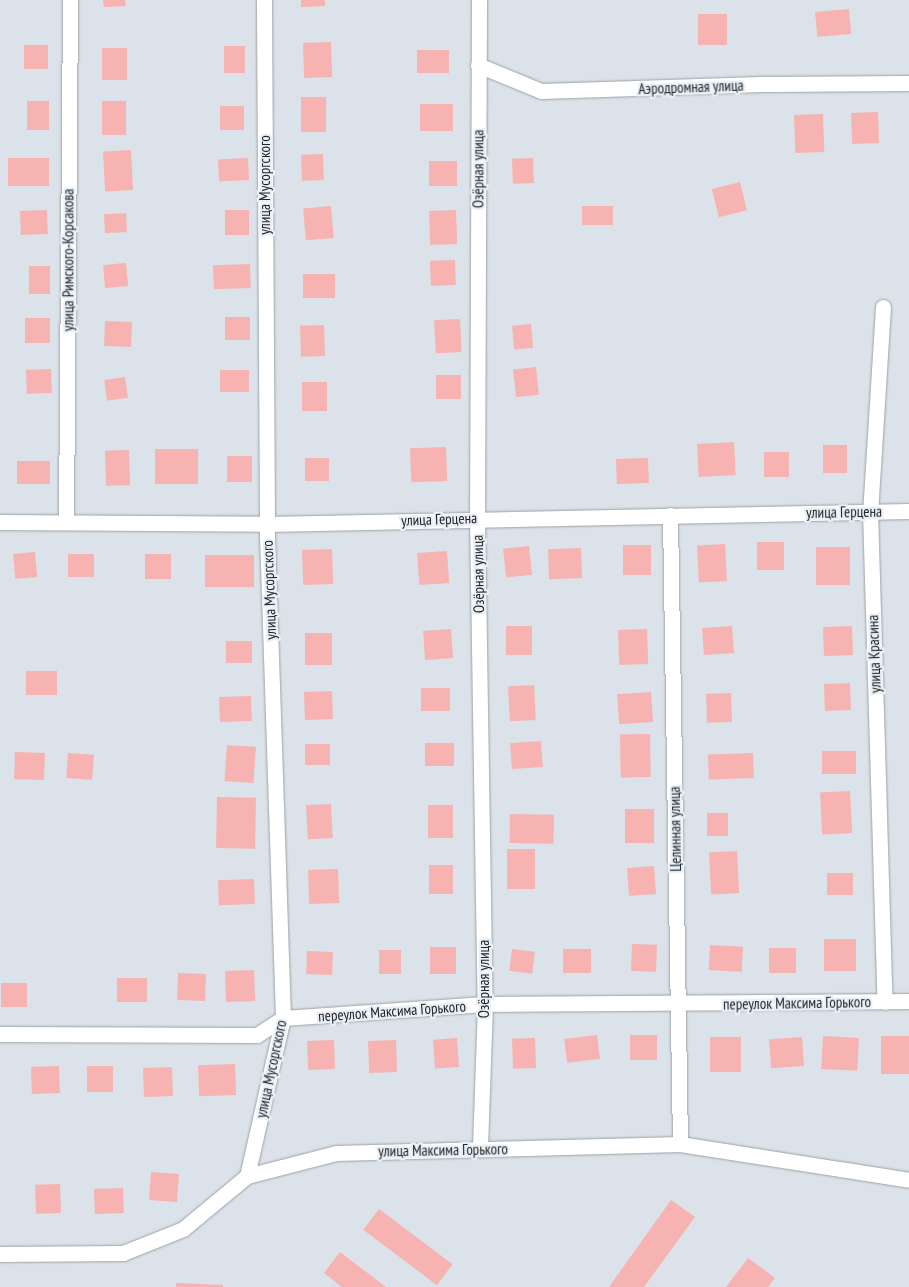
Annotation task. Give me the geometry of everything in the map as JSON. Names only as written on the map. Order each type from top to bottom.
[{"type":"street","name":"улица Римского-Корсакова","points":[[66,521],[70,0]]},
{"type":"street","name":"улица Мусоргского","points":[[247,1176],[284,1018],[267,524],[264,0]]},
{"type":"street","name":"Озёрная улица","points":[[480,0],[476,518],[485,1004],[480,1149]]},
{"type":"street","name":"Аэродромная улица","points":[[478,65],[541,91],[770,84],[909,83]]},
{"type":"street","name":"улица Красина","points":[[883,307],[870,511],[885,1002]]},
{"type":"street","name":"улица Герцена","points":[[0,522],[267,524],[476,518],[909,511]]},
{"type":"street","name":"Целинная улица","points":[[670,515],[680,1144]]},
{"type":"street","name":"переулок Максима Горького","points":[[0,1034],[257,1034],[284,1018],[485,1004],[909,1001]]},
{"type":"street","name":"улица Максима Горького","points":[[0,1254],[124,1253],[183,1229],[247,1176],[336,1153],[680,1144],[909,1180]]},
{"type":"building","points":[[103,0],[125,0],[126,6],[104,7]]},
{"type":"building","points":[[301,0],[325,0],[325,6],[301,7]]},
{"type":"building","points":[[849,9],[851,34],[817,37],[815,12]]},
{"type":"building","points":[[698,14],[727,14],[727,45],[698,45]]},
{"type":"building","points":[[331,42],[332,77],[304,78],[303,43]]},
{"type":"building","points":[[24,45],[48,45],[48,69],[24,69]]},
{"type":"building","points":[[224,46],[245,46],[245,73],[224,73]]},
{"type":"building","points":[[102,48],[127,48],[127,80],[102,80]]},
{"type":"building","points":[[417,50],[449,50],[449,73],[417,73]]},
{"type":"building","points":[[301,97],[326,97],[326,132],[301,132]]},
{"type":"building","points":[[27,101],[49,101],[49,130],[27,130]]},
{"type":"building","points":[[102,101],[126,101],[126,135],[102,135]]},
{"type":"building","points":[[420,104],[453,104],[453,131],[420,131]]},
{"type":"building","points":[[220,106],[244,106],[244,130],[220,130]]},
{"type":"building","points":[[878,112],[879,143],[852,144],[851,113]]},
{"type":"building","points":[[823,114],[824,152],[795,153],[794,115]]},
{"type":"building","points":[[131,150],[133,190],[105,191],[103,151]]},
{"type":"building","points":[[323,154],[324,180],[302,181],[301,155]]},
{"type":"building","points":[[8,158],[49,158],[49,186],[8,186]]},
{"type":"building","points":[[248,158],[249,180],[219,182],[218,160]]},
{"type":"building","points":[[533,158],[534,183],[513,184],[512,159]]},
{"type":"building","points":[[429,161],[457,161],[457,186],[429,186]]},
{"type":"building","points":[[740,182],[747,210],[719,217],[712,189]]},
{"type":"building","points":[[331,206],[334,238],[306,240],[303,208]]},
{"type":"building","points":[[582,206],[613,206],[613,225],[582,225]]},
{"type":"building","points":[[47,210],[48,234],[21,235],[20,211]]},
{"type":"building","points":[[225,210],[249,210],[249,235],[225,235]]},
{"type":"building","points":[[456,210],[457,244],[430,245],[429,211]]},
{"type":"building","points":[[126,213],[127,232],[105,233],[104,214]]},
{"type":"building","points":[[455,260],[456,285],[431,286],[430,261]]},
{"type":"building","points":[[126,263],[128,286],[105,288],[103,265]]},
{"type":"building","points":[[250,264],[251,288],[214,289],[213,265]]},
{"type":"building","points":[[29,266],[50,266],[50,294],[29,294]]},
{"type":"building","points":[[303,274],[335,274],[335,298],[303,298]]},
{"type":"building","points":[[225,317],[250,317],[250,340],[225,340]]},
{"type":"building","points":[[25,318],[50,318],[50,343],[25,343]]},
{"type":"building","points":[[460,319],[462,352],[436,353],[434,320]]},
{"type":"building","points":[[105,321],[132,322],[131,347],[104,346]]},
{"type":"building","points":[[531,324],[533,348],[514,350],[512,326]]},
{"type":"building","points":[[324,325],[325,356],[301,357],[300,326]]},
{"type":"building","points":[[536,367],[539,395],[516,397],[513,369]]},
{"type":"building","points":[[51,369],[52,393],[27,394],[26,370]]},
{"type":"building","points":[[220,370],[249,370],[249,392],[220,392]]},
{"type":"building","points":[[436,375],[461,375],[461,399],[436,399]]},
{"type":"building","points":[[125,377],[128,398],[107,401],[104,380]]},
{"type":"building","points":[[302,382],[327,382],[327,411],[302,411]]},
{"type":"building","points":[[734,442],[736,475],[699,477],[697,444]]},
{"type":"building","points":[[823,445],[847,445],[847,473],[823,473]]},
{"type":"building","points":[[446,447],[447,481],[411,482],[410,448]]},
{"type":"building","points":[[155,449],[198,449],[198,484],[155,484]]},
{"type":"building","points":[[129,450],[130,485],[106,486],[105,451]]},
{"type":"building","points":[[764,452],[789,452],[789,477],[764,477]]},
{"type":"building","points":[[227,456],[252,456],[252,482],[227,482]]},
{"type":"building","points":[[305,458],[329,458],[329,481],[305,481]]},
{"type":"building","points":[[648,458],[649,483],[617,484],[616,459]]},
{"type":"building","points":[[17,461],[50,461],[50,484],[17,484]]},
{"type":"building","points":[[757,542],[784,542],[784,570],[757,570]]},
{"type":"building","points":[[725,544],[727,581],[699,582],[697,545]]},
{"type":"building","points":[[623,545],[651,545],[651,575],[623,575]]},
{"type":"building","points":[[529,546],[532,575],[506,578],[503,549]]},
{"type":"building","points":[[816,547],[850,547],[850,585],[816,585]]},
{"type":"building","points":[[581,548],[582,578],[549,579],[548,549]]},
{"type":"building","points":[[332,549],[333,584],[303,585],[302,550]]},
{"type":"building","points":[[447,551],[449,583],[419,585],[417,553]]},
{"type":"building","points":[[35,552],[37,577],[15,579],[13,554]]},
{"type":"building","points":[[68,554],[94,554],[94,577],[68,577]]},
{"type":"building","points":[[145,554],[171,554],[171,579],[145,579]]},
{"type":"building","points":[[205,555],[254,555],[254,587],[205,587]]},
{"type":"building","points":[[506,626],[532,626],[532,655],[506,655]]},
{"type":"building","points":[[732,626],[734,653],[704,655],[702,628]]},
{"type":"building","points":[[852,626],[853,655],[824,656],[823,627]]},
{"type":"building","points":[[451,629],[453,658],[425,660],[423,631]]},
{"type":"building","points":[[647,629],[648,664],[619,665],[618,630]]},
{"type":"building","points":[[305,633],[332,633],[332,665],[305,665]]},
{"type":"building","points":[[226,641],[252,641],[252,663],[226,663]]},
{"type":"building","points":[[26,671],[57,671],[57,695],[26,695]]},
{"type":"building","points":[[850,683],[851,710],[825,711],[824,684]]},
{"type":"building","points":[[534,685],[536,720],[510,721],[508,686]]},
{"type":"building","points":[[421,688],[450,688],[450,711],[421,711]]},
{"type":"building","points":[[332,691],[333,719],[305,720],[304,692]]},
{"type":"building","points":[[651,692],[653,722],[619,724],[617,694]]},
{"type":"building","points":[[731,693],[732,722],[707,723],[706,694]]},
{"type":"building","points":[[251,696],[252,721],[220,722],[219,697]]},
{"type":"building","points":[[650,734],[651,777],[621,778],[620,735]]},
{"type":"building","points":[[541,741],[543,767],[512,769],[510,743]]},
{"type":"building","points":[[425,743],[454,743],[454,766],[425,766]]},
{"type":"building","points":[[305,744],[330,744],[330,765],[305,765]]},
{"type":"building","points":[[227,745],[256,747],[253,783],[224,781]]},
{"type":"building","points":[[822,751],[856,751],[856,774],[822,774]]},
{"type":"building","points":[[15,752],[45,753],[44,780],[14,779]]},
{"type":"building","points":[[68,753],[94,755],[92,780],[66,778]]},
{"type":"building","points":[[753,753],[754,778],[709,780],[708,755]]},
{"type":"building","points":[[850,791],[852,833],[822,835],[820,793]]},
{"type":"building","points":[[217,797],[256,798],[255,849],[216,848]]},
{"type":"building","points":[[331,804],[333,838],[308,839],[306,805]]},
{"type":"building","points":[[428,805],[453,805],[453,838],[428,838]]},
{"type":"building","points":[[625,809],[654,809],[654,843],[625,843]]},
{"type":"building","points":[[707,813],[728,813],[728,836],[707,836]]},
{"type":"building","points":[[510,814],[554,815],[553,844],[509,843]]},
{"type":"building","points":[[507,849],[535,849],[535,889],[507,889]]},
{"type":"building","points":[[737,851],[739,893],[711,894],[709,852]]},
{"type":"building","points":[[429,865],[453,865],[453,894],[429,894]]},
{"type":"building","points":[[654,866],[656,894],[629,896],[627,868]]},
{"type":"building","points":[[338,869],[339,903],[309,904],[308,870]]},
{"type":"building","points":[[827,873],[853,873],[853,895],[827,895]]},
{"type":"building","points":[[254,879],[255,904],[219,905],[218,880]]},
{"type":"building","points":[[824,939],[856,939],[856,971],[824,971]]},
{"type":"building","points":[[632,944],[657,945],[656,972],[631,971]]},
{"type":"building","points":[[710,945],[743,947],[742,972],[709,970]]},
{"type":"building","points":[[430,947],[456,947],[456,974],[430,974]]},
{"type":"building","points":[[769,948],[796,948],[796,973],[769,973]]},
{"type":"building","points":[[512,949],[535,952],[532,974],[509,971]]},
{"type":"building","points":[[563,949],[591,949],[591,973],[563,973]]},
{"type":"building","points":[[379,950],[401,950],[401,974],[379,974]]},
{"type":"building","points":[[307,951],[333,952],[332,975],[306,974]]},
{"type":"building","points":[[254,970],[255,1001],[226,1002],[225,971]]},
{"type":"building","points":[[178,973],[206,974],[205,1001],[177,1000]]},
{"type":"building","points":[[117,978],[147,978],[147,1002],[117,1002]]},
{"type":"building","points":[[1,983],[27,983],[27,1007],[1,1007]]},
{"type":"building","points":[[597,1035],[600,1059],[567,1063],[564,1039]]},
{"type":"building","points":[[630,1035],[657,1035],[657,1060],[630,1060]]},
{"type":"building","points":[[823,1036],[859,1038],[857,1071],[821,1069]]},
{"type":"building","points":[[881,1036],[909,1036],[909,1074],[881,1074]]},
{"type":"building","points":[[710,1037],[741,1037],[741,1072],[710,1072]]},
{"type":"building","points":[[802,1037],[804,1066],[771,1068],[769,1039]]},
{"type":"building","points":[[457,1038],[459,1067],[435,1069],[433,1040]]},
{"type":"building","points":[[535,1038],[536,1068],[513,1069],[512,1039]]},
{"type":"building","points":[[334,1040],[335,1069],[308,1070],[307,1041]]},
{"type":"building","points":[[396,1040],[397,1072],[369,1073],[368,1041]]},
{"type":"building","points":[[235,1064],[236,1095],[199,1096],[198,1065]]},
{"type":"building","points":[[59,1066],[60,1093],[32,1094],[31,1067]]},
{"type":"building","points":[[87,1066],[113,1066],[113,1092],[87,1092]]},
{"type":"building","points":[[172,1067],[173,1096],[144,1097],[143,1068]]},
{"type":"building","points":[[151,1172],[179,1174],[177,1202],[149,1200]]},
{"type":"building","points":[[60,1184],[61,1213],[36,1214],[35,1185]]},
{"type":"building","points":[[123,1188],[124,1213],[95,1214],[94,1189]]},
{"type":"building","points":[[671,1200],[695,1217],[644,1287],[609,1287]]},
{"type":"building","points":[[379,1209],[452,1264],[437,1285],[363,1230]]},
{"type":"building","points":[[340,1252],[386,1287],[342,1287],[324,1273]]},
{"type":"building","points":[[748,1258],[775,1278],[768,1287],[726,1287]]},
{"type":"building","points":[[176,1283],[223,1285],[223,1287],[176,1287]]}]
